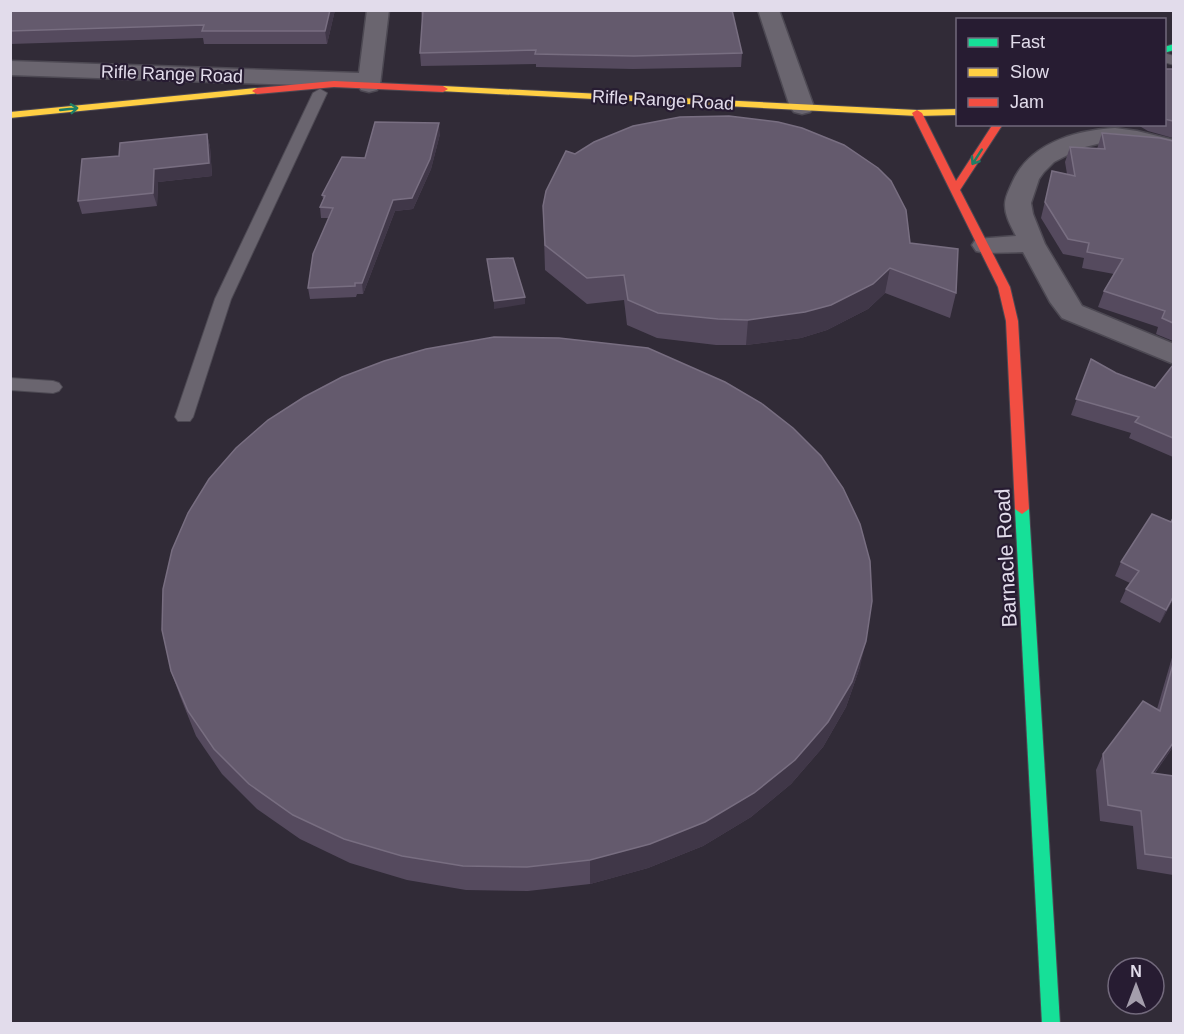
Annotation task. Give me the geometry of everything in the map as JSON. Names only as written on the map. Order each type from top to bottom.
[{"type":"main road","points":[[320,90],[369,82]]},
{"type":"main road","name":"Rifle Range Road","points":[[369,82],[802,107],[956,112]]},
{"type":"main road","name":"Rifle Range Road","points":[[10,115],[320,90]]},
{"type":"main road","name":"Rifle Range Road","points":[[137,117],[320,90]]},
{"type":"main road","name":"Barnacle Road","points":[[917,112],[985,245],[1004,287],[1012,321],[1051,1023]]},
{"type":"main road","points":[[955,190],[997,126]]},
{"type":"street","points":[[369,82],[378,10]]},
{"type":"street","points":[[768,10],[802,107]]},
{"type":"street","name":"Rifle Range Road","points":[[10,68],[369,82]]},
{"type":"street","points":[[1173,148],[1131,137],[1108,136],[1074,144],[1039,162],[1024,182],[1017,205],[1032,244],[1064,302],[1072,312],[1173,355]]},
{"type":"street","points":[[985,245],[1032,244]]},
{"type":"lane","points":[[184,417],[223,299],[320,90]]},
{"type":"lane","points":[[10,384],[53,387]]},
{"type":"building","points":[[12,10],[330,10],[325,31],[202,31],[204,25],[10,31]]},
{"type":"building","points":[[423,10],[732,10],[742,53],[634,56],[535,54],[536,50],[420,53]]},
{"type":"building","points":[[1166,69],[1173,69],[1173,121],[1166,119]]},
{"type":"building","points":[[729,116],[778,122],[802,128],[844,145],[878,168],[891,181],[906,210],[910,243],[958,249],[956,293],[890,268],[873,284],[831,305],[805,312],[748,320],[658,313],[628,300],[624,275],[587,278],[545,245],[543,206],[546,191],[566,151],[575,154],[594,142],[633,126],[680,117]]},
{"type":"building","points":[[375,122],[439,123],[430,159],[412,198],[393,200],[362,283],[355,283],[355,286],[308,288],[313,254],[333,208],[320,207],[325,196],[322,195],[342,157],[365,158]]},
{"type":"building","points":[[1102,133],[1173,141],[1173,323],[1162,318],[1165,311],[1104,291],[1123,259],[1087,252],[1089,243],[1068,239],[1045,202],[1052,171],[1075,176],[1070,147],[1105,149]]},
{"type":"building","points":[[207,134],[209,163],[154,169],[153,193],[78,201],[82,159],[119,156],[120,143]]},
{"type":"building","points":[[513,258],[525,297],[494,301],[487,259]]},
{"type":"building","points":[[494,337],[559,338],[648,348],[725,382],[761,403],[793,428],[821,456],[843,488],[860,524],[870,561],[872,601],[866,641],[852,682],[828,722],[795,760],[754,793],[705,822],[650,844],[590,860],[527,867],[463,866],[402,856],[344,839],[293,815],[249,784],[214,749],[188,711],[171,671],[162,630],[163,589],[172,550],[188,513],[209,479],[236,448],[268,420],[342,377],[384,361],[426,349]]},
{"type":"building","points":[[1091,359],[1116,373],[1155,388],[1173,365],[1173,438],[1135,422],[1139,417],[1076,399]]},
{"type":"building","points":[[1152,514],[1171,522],[1173,518],[1173,597],[1166,610],[1126,589],[1139,571],[1121,562]]},
{"type":"building","points":[[1173,664],[1173,743],[1152,773],[1173,776],[1173,858],[1145,854],[1141,811],[1108,805],[1103,754],[1143,701],[1160,711]]},
{"type":"traffic: fast","points":[[1166,49],[1174,47]]},
{"type":"traffic: fast","points":[[1022,509],[1051,1024]]},
{"type":"traffic: slow","points":[[443,89],[917,113],[956,112]]},
{"type":"traffic: slow","points":[[10,115],[257,91]]},
{"type":"traffic: jam","points":[[257,91],[334,84],[443,89]]},
{"type":"traffic: jam","points":[[917,113],[1004,287],[1012,321],[1022,509]]},
{"type":"traffic: jam","points":[[955,190],[997,126]]}]
